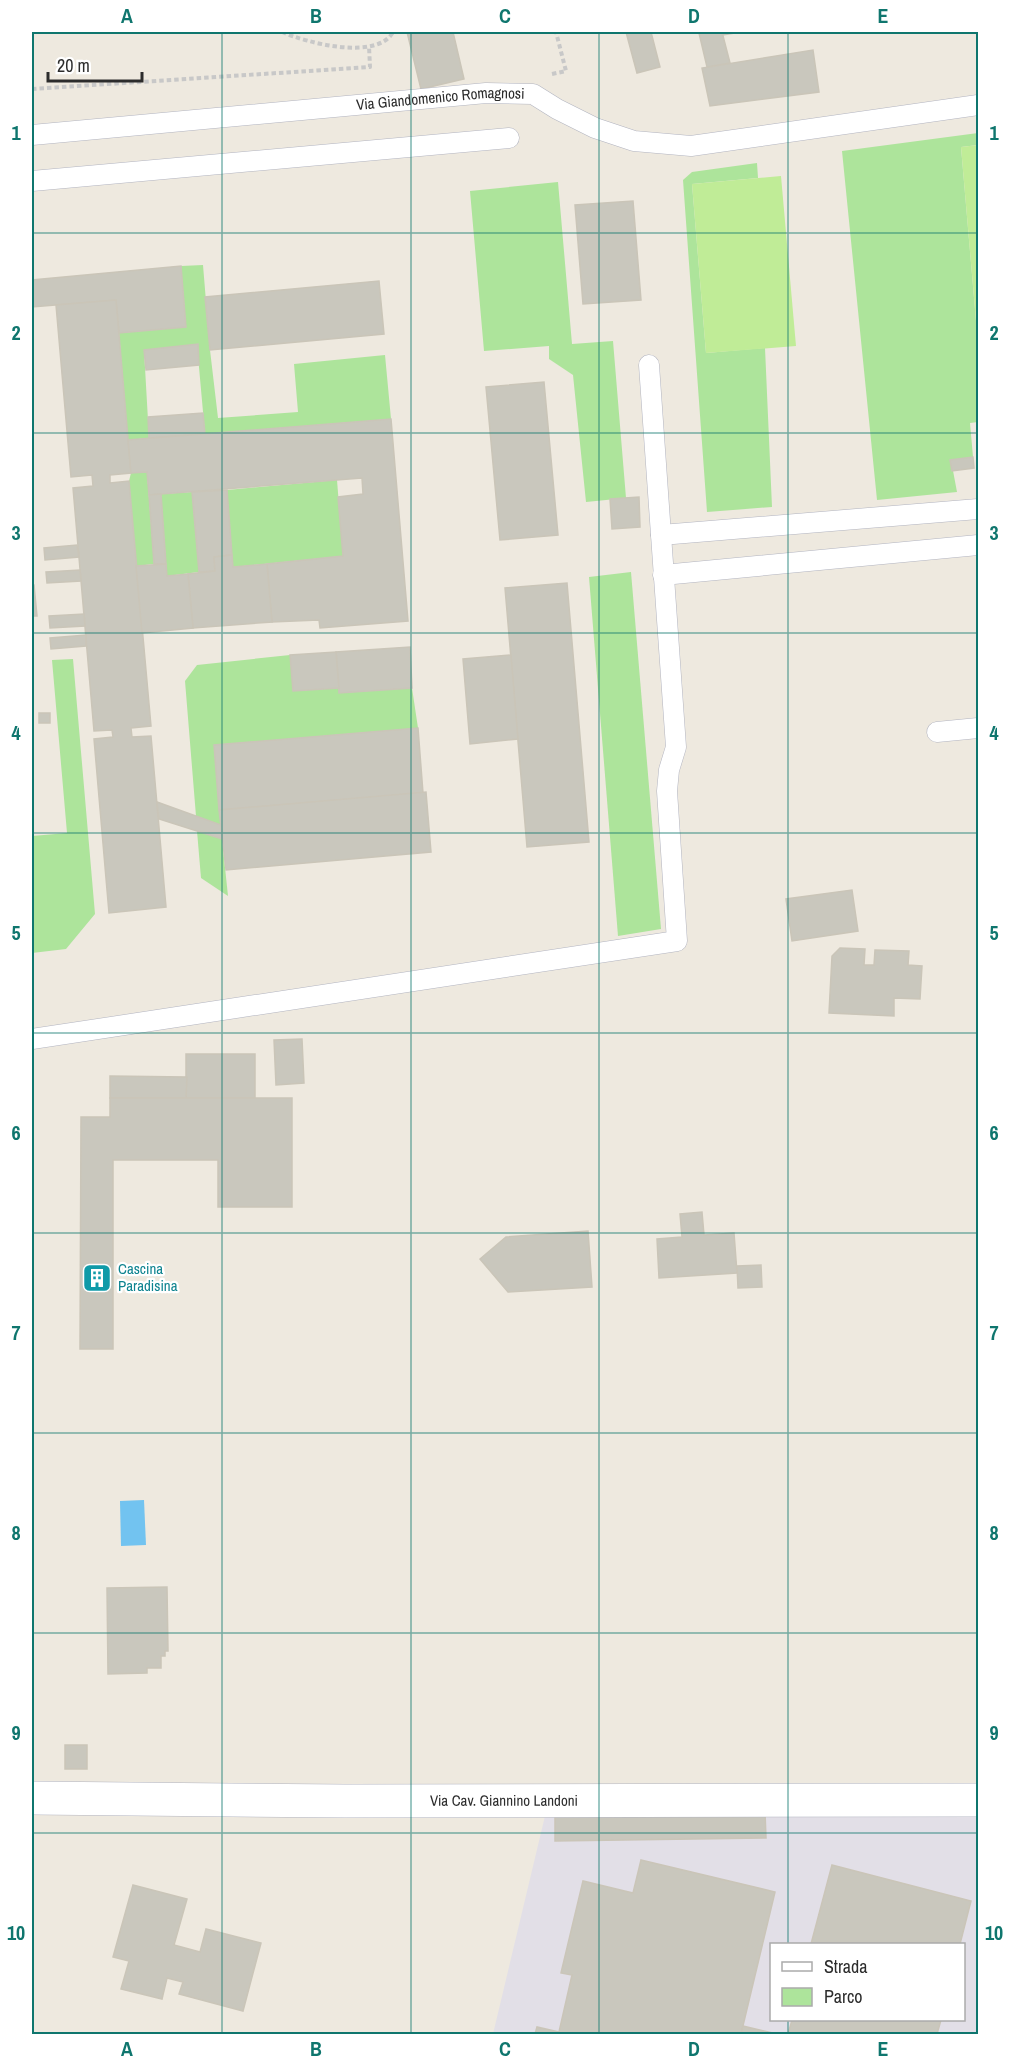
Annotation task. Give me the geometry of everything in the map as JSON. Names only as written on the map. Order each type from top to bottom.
[{"type":"street","name":"Via Cav. Giannino Landoni","points":[[32,1798],[334,1801],[978,1800]]},
{"type":"lane","name":"Via Giandomenico Romagnosi","points":[[32,135],[486,93],[533,94],[595,128],[634,141],[691,146],[978,105]]},
{"type":"lane","points":[[32,181],[509,138]]},
{"type":"lane","points":[[32,1039],[677,941],[667,791],[669,770],[676,747],[649,365]]},
{"type":"lane","points":[[661,535],[978,508]]},
{"type":"lane","points":[[663,575],[978,545]]},
{"type":"lane","points":[[937,732],[978,728]]},
{"type":"path","points":[[282,32],[314,42],[369,46],[379,45],[388,40],[393,32]]},
{"type":"path","points":[[524,94],[537,77],[566,71],[556,32]]},
{"type":"path","points":[[32,89],[370,67],[369,46]]},
{"type":"path","points":[[978,428],[978,444]]},
{"type":"shaded area","points":[[978,1808],[978,2034],[493,2034],[545,1816]]},
{"type":"green space","points":[[978,133],[978,145],[961,147],[978,344],[978,422],[970,423],[973,457],[951,460],[957,492],[877,500],[842,151]]},
{"type":"green space","points":[[978,145],[978,344],[961,147]]},
{"type":"green space","points":[[757,163],[758,178],[692,184],[706,353],[765,348],[772,507],[707,512],[683,180],[692,172]]},
{"type":"green space","points":[[781,176],[796,346],[706,353],[692,184]]},
{"type":"green space","points":[[558,182],[572,344],[613,341],[626,498],[586,502],[573,375],[549,359],[549,346],[484,351],[470,191]]},
{"type":"green space","points":[[203,265],[218,418],[298,412],[294,364],[385,355],[391,419],[205,434],[197,345],[144,350],[149,438],[128,440],[119,333],[186,327],[181,266]]},
{"type":"green space","points":[[147,472],[154,564],[136,566],[129,481],[131,473]]},
{"type":"green space","points":[[337,480],[343,556],[233,567],[227,490]]},
{"type":"green space","points":[[192,492],[199,572],[167,576],[161,494]]},
{"type":"green space","points":[[631,572],[661,929],[618,936],[589,577]]},
{"type":"green space","points":[[290,655],[293,691],[339,688],[339,693],[412,688],[418,728],[214,745],[221,825],[196,816],[185,681],[197,665]]},
{"type":"green space","points":[[73,659],[95,914],[66,949],[32,953],[32,836],[67,833],[52,660]]},
{"type":"green space","points":[[197,831],[222,839],[228,896],[201,878]]},
{"type":"water","points":[[144,1500],[146,1545],[121,1546],[120,1501]]},
{"type":"building","points":[[407,32],[453,32],[464,79],[421,89]]},
{"type":"building","points":[[626,32],[651,32],[660,67],[637,73]]},
{"type":"building","points":[[722,32],[730,63],[707,67],[699,33]]},
{"type":"building","points":[[722,32],[741,32],[723,35]]},
{"type":"building","points":[[813,50],[819,92],[710,106],[702,68]]},
{"type":"building","points":[[633,201],[641,300],[583,304],[575,205]]},
{"type":"building","points":[[181,266],[186,327],[119,333],[116,300],[32,307],[32,280]]},
{"type":"building","points":[[379,281],[384,334],[210,350],[205,297]]},
{"type":"building","points":[[116,300],[131,473],[110,475],[110,483],[129,481],[151,726],[131,728],[132,737],[151,736],[166,907],[109,913],[94,739],[113,737],[112,730],[94,731],[73,488],[93,486],[92,475],[71,477],[56,305]]},
{"type":"building","points":[[198,344],[199,365],[146,370],[144,350]]},
{"type":"building","points":[[544,382],[558,535],[500,540],[486,387]]},
{"type":"building","points":[[203,413],[205,434],[149,438],[148,417]]},
{"type":"building","points":[[391,419],[408,621],[320,628],[319,620],[272,622],[267,564],[343,556],[338,497],[363,494],[362,478],[149,495],[147,472],[131,473],[128,440]]},
{"type":"building","points":[[973,457],[974,468],[952,471],[950,460]]},
{"type":"building","points":[[227,490],[232,555],[214,557],[215,571],[199,572],[192,492]]},
{"type":"building","points":[[161,494],[166,564],[154,564],[149,495]]},
{"type":"building","points":[[639,497],[640,527],[612,529],[610,499]]},
{"type":"building","points":[[77,545],[79,557],[45,560],[44,548]]},
{"type":"building","points":[[232,555],[233,567],[267,564],[272,622],[193,628],[188,574],[215,571],[214,557]]},
{"type":"building","points":[[166,564],[167,576],[188,574],[193,628],[142,633],[136,566]]},
{"type":"building","points":[[80,570],[81,581],[47,583],[46,572]]},
{"type":"building","points":[[567,583],[589,842],[527,847],[505,588]]},
{"type":"building","points":[[32,585],[34,585],[37,616],[32,616]]},
{"type":"building","points":[[84,614],[85,626],[50,628],[49,616]]},
{"type":"building","points":[[86,635],[86,646],[51,649],[50,638]]},
{"type":"building","points":[[410,647],[412,688],[339,693],[336,652]]},
{"type":"building","points":[[336,652],[339,688],[293,691],[290,655]]},
{"type":"building","points":[[511,655],[518,739],[470,744],[463,659]]},
{"type":"building","points":[[39,713],[50,713],[50,723],[39,723]]},
{"type":"building","points":[[418,728],[423,793],[219,810],[214,745]]},
{"type":"building","points":[[426,792],[431,852],[226,870],[219,810]]},
{"type":"building","points":[[157,802],[221,825],[222,839],[159,819]]},
{"type":"building","points":[[852,890],[858,931],[792,941],[786,899]]},
{"type":"building","points":[[840,948],[865,949],[864,965],[874,965],[875,950],[909,951],[908,965],[922,966],[920,999],[894,998],[894,1016],[829,1013],[832,956]]},
{"type":"building","points":[[302,1039],[304,1083],[276,1085],[274,1040]]},
{"type":"building","points":[[186,1054],[255,1054],[255,1098],[186,1098]]},
{"type":"building","points":[[110,1076],[187,1077],[186,1098],[110,1098]]},
{"type":"building","name":"Cascina Paradisina","points":[[110,1098],[292,1098],[292,1207],[218,1207],[218,1160],[113,1160],[113,1349],[80,1349],[81,1117],[110,1117]]},
{"type":"building","points":[[702,1212],[704,1235],[734,1233],[737,1273],[659,1278],[657,1239],[682,1237],[680,1214]]},
{"type":"building","points":[[588,1231],[592,1287],[508,1292],[480,1259],[506,1237]]},
{"type":"building","points":[[761,1265],[762,1287],[738,1288],[737,1266]]},
{"type":"building","points":[[167,1587],[168,1651],[165,1651],[165,1656],[161,1656],[161,1668],[147,1668],[147,1673],[108,1674],[107,1588]]},
{"type":"building","points":[[65,1745],[87,1745],[87,1769],[65,1769]]},
{"type":"building","points":[[765,1812],[766,1838],[555,1841],[555,1816]]},
{"type":"building","points":[[641,1860],[775,1892],[741,2034],[535,2034],[537,2027],[559,2032],[572,1975],[561,1973],[583,1881],[633,1893]]},
{"type":"building","points":[[832,1865],[971,1901],[960,1943],[811,1943]]},
{"type":"building","points":[[133,1885],[187,1899],[174,1945],[200,1952],[206,1929],[261,1943],[243,2011],[179,1994],[183,1982],[167,1978],[162,1999],[121,1989],[129,1961],[113,1957]]},
{"type":"building","points":[[792,2021],[941,2021],[937,2034],[788,2034]]},
{"type":"building","points":[[743,2026],[777,2034],[741,2034]]},
{"type":"place","name":"Cascina Paradisina","points":[[97,1278]]}]
